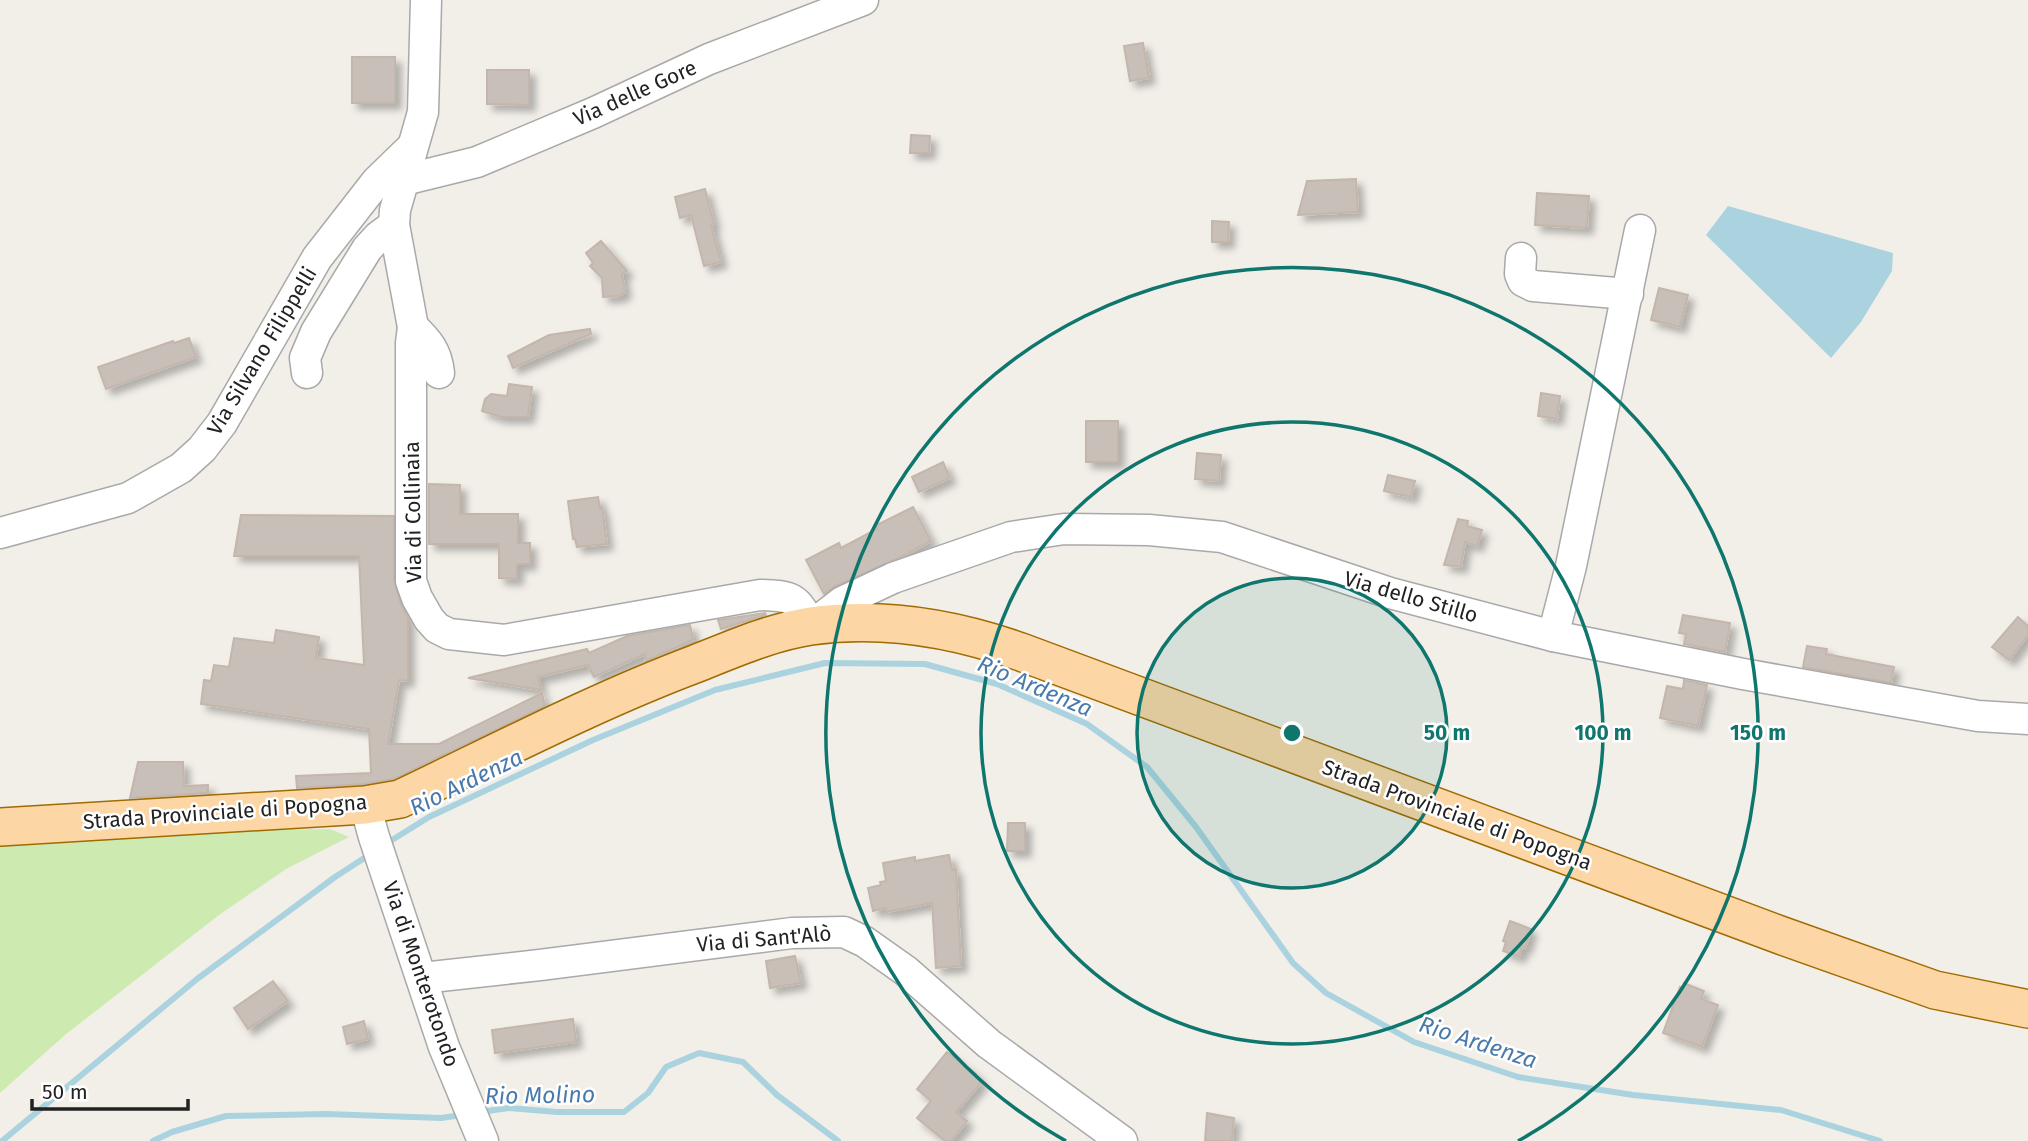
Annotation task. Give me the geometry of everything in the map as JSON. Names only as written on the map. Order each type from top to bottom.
[{"type":"main road","name":"Strada Provinciale di Popogna","points":[[0,827],[113,807],[374,835],[400,799],[649,681],[776,633],[811,626],[906,624],[952,632],[1006,647],[1922,985],[2028,1009]]},
{"type":"street","name":"Via di Collinaia","points":[[426,0],[423,111],[395,210],[404,239],[413,327],[411,581],[429,619],[437,628],[449,634],[504,640],[760,595],[780,596],[799,603],[811,626]]},
{"type":"street","name":"Via delle Gore","points":[[404,180],[477,162],[593,113],[709,59],[863,0]]},
{"type":"street","name":"Via Silvano Filippelli","points":[[0,533],[128,498],[181,468],[202,449],[222,424],[317,258],[377,181],[411,148]]},
{"type":"street","points":[[1553,636],[1571,566],[1640,230]]},
{"type":"street","points":[[307,373],[305,358],[316,332],[368,249],[379,236],[404,239]]},
{"type":"street","points":[[1521,258],[1520,274],[1523,281],[1533,286],[1628,294]]},
{"type":"street","points":[[413,327],[430,342],[438,362],[439,373]]},
{"type":"street","name":"Via dello Stillo","points":[[811,626],[842,602],[893,578],[1011,537],[1064,530],[1137,530],[1222,537],[1390,593],[1553,636],[1743,674],[1978,716],[2028,719]]},
{"type":"street","name":"Via di Monterotondo","points":[[374,835],[444,1047],[480,1135]]},
{"type":"street","name":"Via di Sant'Alò","points":[[422,978],[792,933],[844,932],[865,942],[906,971],[989,1044],[1122,1141]]},
{"type":"green space","points":[[330,829],[349,837],[286,869],[219,915],[65,1035],[0,1093],[0,844],[255,830]]},
{"type":"water","points":[[1728,206],[1893,253],[1892,271],[1861,322],[1831,358],[1706,235]]},
{"type":"building","points":[[1143,43],[1149,78],[1130,81],[1124,46]]},
{"type":"building","points":[[352,57],[395,57],[395,103],[352,103]]},
{"type":"building","points":[[487,70],[529,70],[529,105],[487,104]]},
{"type":"building","points":[[911,135],[930,136],[929,153],[910,153]]},
{"type":"building","points":[[1356,179],[1358,212],[1298,215],[1307,181]]},
{"type":"building","points":[[705,189],[721,262],[704,266],[691,215],[680,218],[675,197]]},
{"type":"building","points":[[1537,193],[1589,196],[1587,228],[1535,225]]},
{"type":"building","points":[[1212,221],[1229,222],[1228,242],[1212,242]]},
{"type":"building","points":[[601,241],[627,271],[622,274],[625,292],[619,296],[603,297],[602,278],[590,266],[593,263],[586,253]]},
{"type":"building","points":[[1659,288],[1688,295],[1680,327],[1651,320]]},
{"type":"building","points":[[590,329],[591,334],[513,368],[508,356],[549,335]]},
{"type":"building","points":[[189,338],[196,357],[106,389],[98,367]]},
{"type":"building","points":[[509,384],[532,387],[528,417],[501,417],[482,411],[485,399],[491,394],[507,396]]},
{"type":"building","points":[[1541,393],[1560,396],[1557,419],[1538,416]]},
{"type":"building","points":[[1086,421],[1118,421],[1118,462],[1086,462]]},
{"type":"building","points":[[1197,453],[1221,455],[1219,481],[1195,479]]},
{"type":"building","points":[[943,462],[950,478],[919,492],[912,477]]},
{"type":"building","points":[[1388,475],[1415,481],[1411,497],[1384,491]]},
{"type":"building","points":[[429,484],[460,485],[460,514],[518,514],[518,543],[530,543],[530,564],[517,564],[517,579],[499,578],[499,544],[429,544]]},
{"type":"building","points":[[598,497],[607,544],[577,547],[573,539],[568,501]]},
{"type":"building","points":[[913,507],[931,541],[835,586],[824,594],[806,560],[839,543],[841,548],[877,529],[875,526]]},
{"type":"building","points":[[241,515],[394,516],[394,581],[408,618],[408,681],[399,680],[388,744],[439,744],[542,693],[545,706],[394,779],[363,784],[297,788],[296,776],[371,773],[369,729],[201,704],[204,680],[211,681],[214,665],[229,667],[234,638],[274,643],[276,630],[319,637],[316,658],[364,665],[359,556],[234,556]]},
{"type":"building","points":[[1458,519],[1468,521],[1467,526],[1482,530],[1477,546],[1465,542],[1461,567],[1444,565]]},
{"type":"building","points":[[766,615],[721,629],[718,620]]},
{"type":"building","points":[[1683,615],[1730,623],[1725,652],[1684,644],[1686,634],[1679,633]]},
{"type":"building","points":[[2018,617],[2028,626],[2028,635],[2009,660],[1992,647]]},
{"type":"building","points":[[690,625],[693,640],[646,661],[645,654],[594,677],[588,665],[538,677],[541,690],[468,678],[587,649],[589,653],[627,636]]},
{"type":"building","points":[[1807,646],[1827,649],[1826,654],[1894,667],[1891,683],[1803,667]]},
{"type":"building","points":[[1684,680],[1707,685],[1698,726],[1660,718],[1667,686],[1683,689]]},
{"type":"building","points":[[138,762],[183,762],[184,786],[208,785],[208,793],[130,798]]},
{"type":"building","points":[[1008,823],[1025,823],[1025,851],[1007,851]]},
{"type":"building","points":[[949,855],[952,870],[956,869],[961,966],[936,968],[932,903],[886,912],[886,908],[873,911],[868,888],[886,881],[883,863],[915,857],[915,861]]},
{"type":"building","points":[[1510,921],[1531,929],[1519,957],[1503,951],[1506,942],[1503,941]]},
{"type":"building","points":[[795,956],[801,983],[770,988],[766,961]]},
{"type":"building","points":[[273,981],[288,1001],[248,1029],[234,1008]]},
{"type":"building","points":[[1684,983],[1704,991],[1701,999],[1718,1005],[1702,1047],[1663,1033],[1680,987],[1682,988]]},
{"type":"building","points":[[573,1019],[576,1042],[495,1053],[492,1030]]},
{"type":"building","points":[[364,1021],[368,1039],[347,1044],[343,1027]]},
{"type":"building","points":[[947,1052],[976,1074],[981,1083],[956,1112],[967,1121],[951,1141],[945,1141],[917,1118],[931,1101],[917,1089]]},
{"type":"building","points":[[1207,1113],[1234,1118],[1232,1141],[1205,1141]]},
{"type":"waterway","name":"Rio Ardenza","points":[[384,845],[429,817],[593,740],[715,690],[825,663],[925,664],[997,684],[1087,724],[1147,767],[1196,827],[1293,963],[1326,993],[1414,1042],[1518,1077],[1633,1095],[1781,1110],[1880,1141]]},
{"type":"waterway","name":"Rio Ardenza","points":[[2,1141],[197,979],[335,877],[372,853]]},
{"type":"waterway","name":"Rio Molino","points":[[480,1112],[509,1108],[557,1112],[624,1112],[648,1093],[666,1067],[699,1053],[743,1062],[777,1095],[838,1141]]},
{"type":"waterway","name":"Rio Molino","points":[[153,1141],[172,1132],[226,1116],[326,1114],[441,1118],[462,1115]]}]
